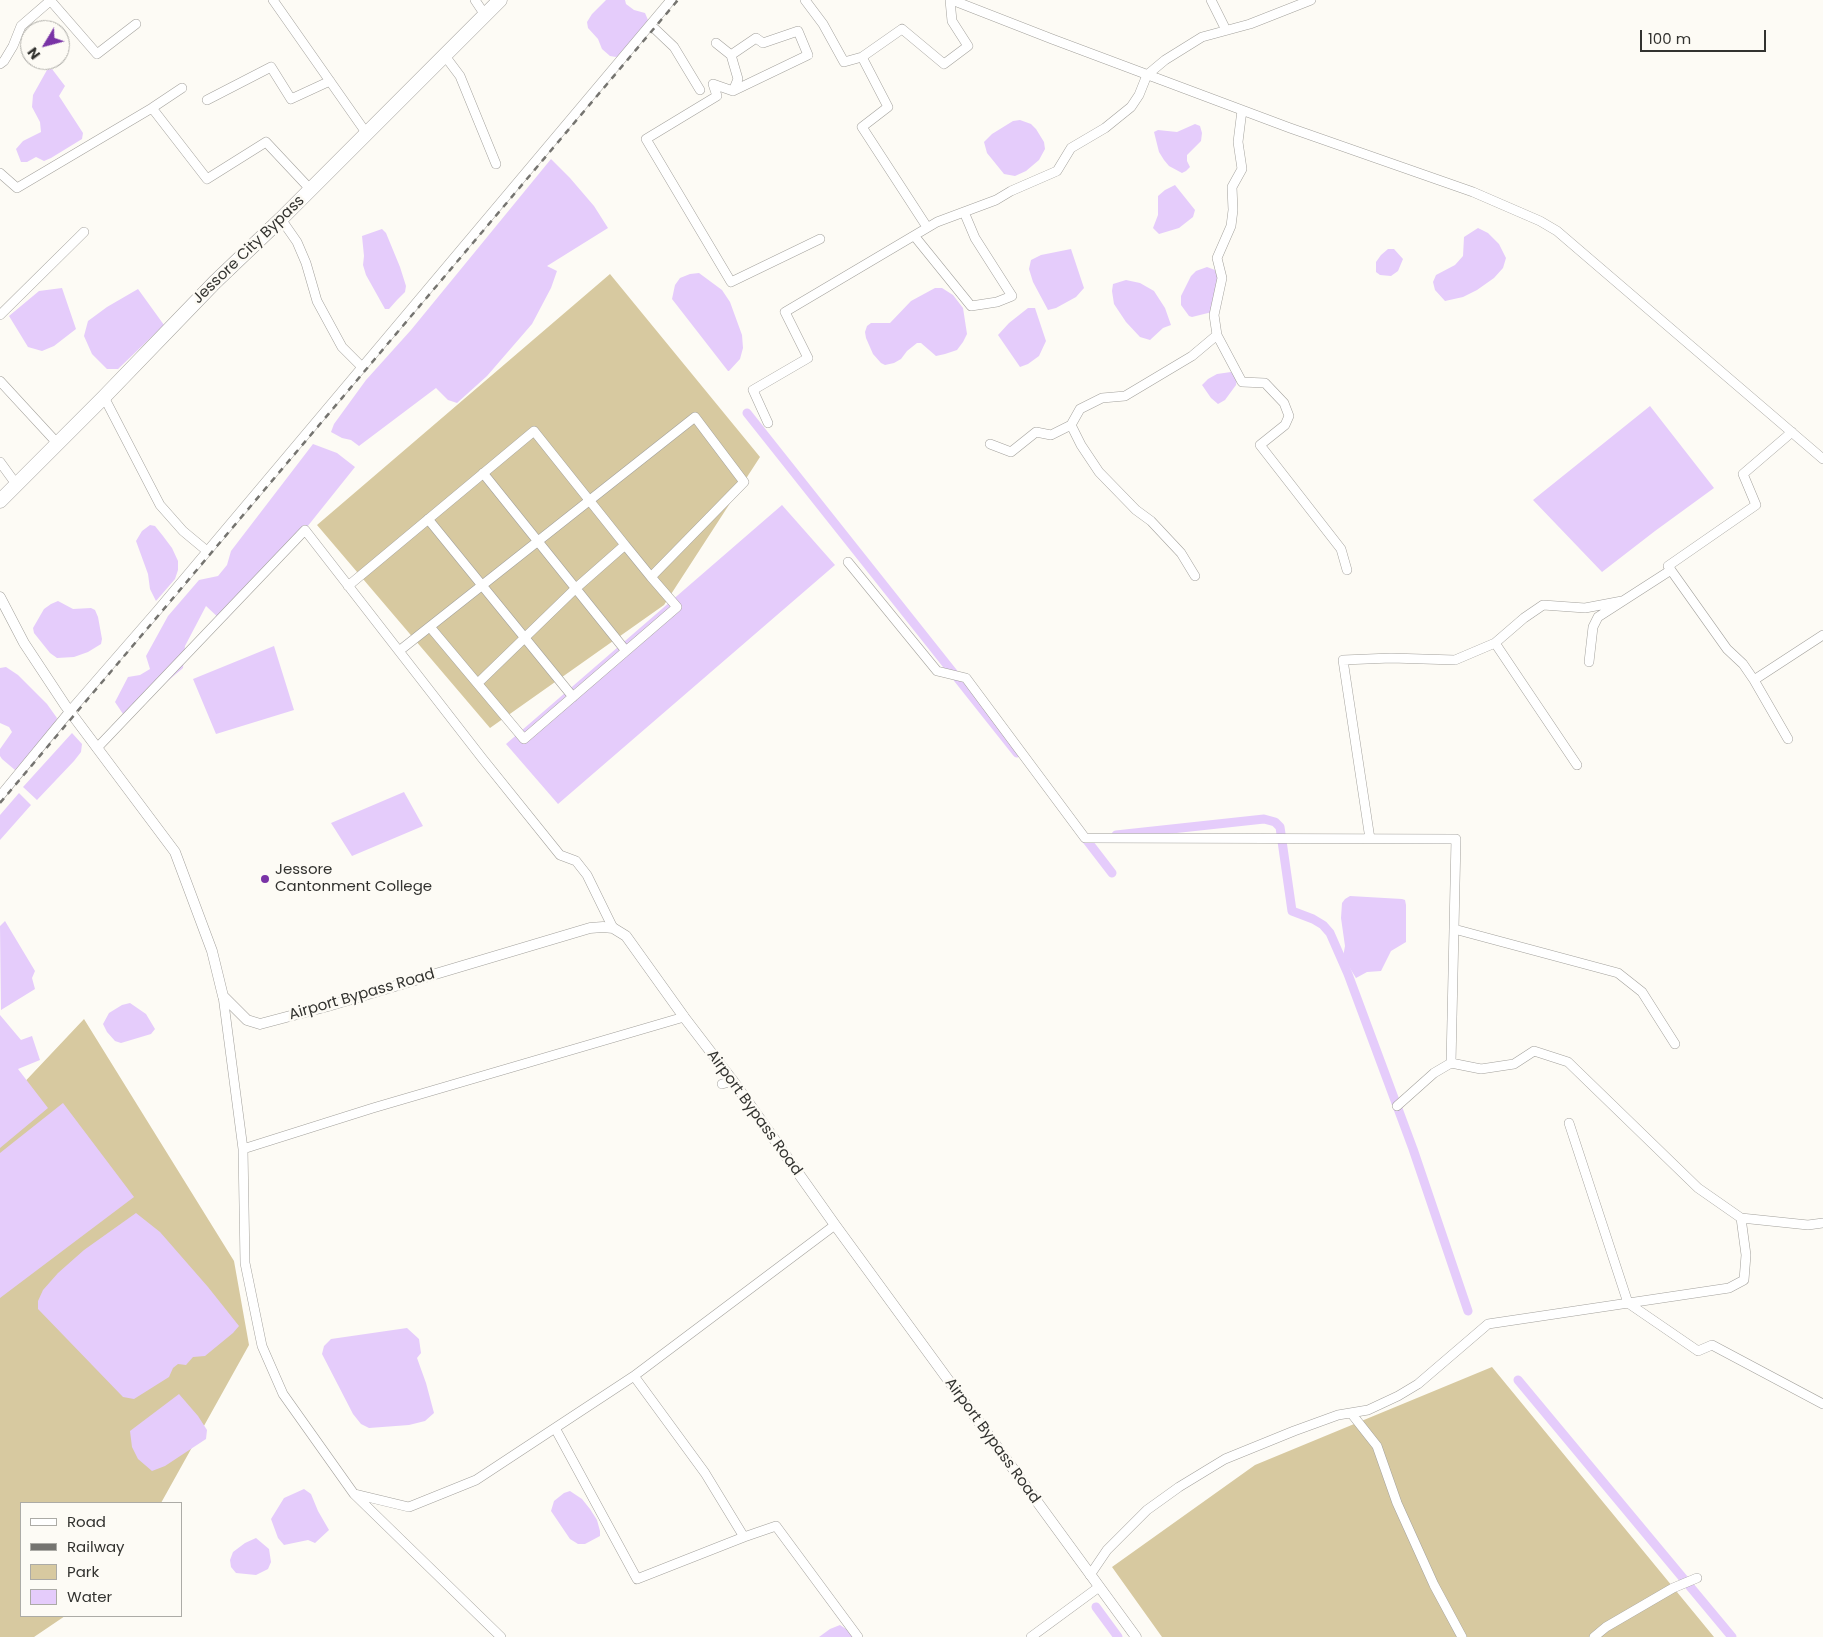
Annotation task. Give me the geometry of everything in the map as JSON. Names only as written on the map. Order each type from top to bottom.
[{"type":"highway","name":"Jessore City Bypass","points":[[0,501],[104,398],[215,282],[282,219],[500,0]]},
{"type":"street","points":[[0,64],[13,46],[21,26],[50,0],[97,54],[136,24]]},
{"type":"street","points":[[273,0],[367,134]]},
{"type":"street","points":[[475,0],[485,15]]},
{"type":"street","points":[[0,796],[671,0]]},
{"type":"street","points":[[805,0],[823,24],[844,62],[862,57],[902,29],[944,64],[968,46],[952,21],[951,0],[1242,110],[1473,192],[1540,220],[1557,231],[1823,459]]},
{"type":"street","points":[[1211,0],[1226,30]]},
{"type":"street","points":[[768,423],[753,390],[808,358],[785,312],[927,227],[996,200],[1011,191],[1057,171],[1071,148],[1106,128],[1131,107],[1148,75],[1165,60],[1202,37],[1250,24],[1311,0]]},
{"type":"street","points":[[655,29],[674,47],[700,90]]},
{"type":"street","points":[[731,55],[756,38],[763,44],[798,31],[808,55],[733,92],[713,84],[717,96],[646,139],[731,282],[820,239]]},
{"type":"street","points":[[716,43],[731,55],[738,79],[733,92]]},
{"type":"street","points":[[445,56],[460,76],[496,164]]},
{"type":"street","points":[[862,57],[888,107],[862,127],[927,227]]},
{"type":"street","points":[[207,100],[271,67],[291,99],[330,81]]},
{"type":"street","points":[[0,173],[17,188],[152,108],[182,88]]},
{"type":"street","points":[[152,108],[207,179],[266,142],[311,190]]},
{"type":"street","points":[[1242,110],[1238,142],[1242,170],[1232,187],[1233,210],[1231,226],[1217,258],[1222,278],[1214,315],[1217,335],[1242,382],[1265,382],[1284,403],[1289,416],[1285,425],[1260,445],[1341,549],[1347,570]]},
{"type":"street","points":[[916,238],[971,306],[997,302],[1012,296],[975,238],[964,212]]},
{"type":"street","points":[[282,219],[297,242],[306,263],[306,269],[317,301],[342,347],[362,367]]},
{"type":"street","points":[[0,316],[84,232]]},
{"type":"street","points":[[990,444],[1011,452],[1036,432],[1051,435],[1072,425],[1080,409],[1102,398],[1125,396],[1192,356],[1217,335]]},
{"type":"street","points":[[0,381],[58,444]]},
{"type":"street","points":[[104,398],[160,505],[183,531],[207,551]]},
{"type":"street","points":[[399,651],[694,417],[744,482],[651,577]]},
{"type":"street","points":[[1072,425],[1081,445],[1099,472],[1181,553],[1195,576]]},
{"type":"street","points":[[348,586],[534,431],[677,607],[524,739],[430,627]]},
{"type":"street","points":[[1788,738],[1743,664],[1727,649],[1668,566],[1756,504],[1743,474],[1792,432]]},
{"type":"street","points":[[0,462],[16,484]]},
{"type":"street","points":[[483,473],[626,652]]},
{"type":"street","points":[[428,519],[573,696]]},
{"type":"street","points":[[97,748],[305,530],[488,766],[560,855],[576,861],[587,875],[613,928]]},
{"type":"street","points":[[478,684],[574,589],[625,545]]},
{"type":"street","points":[[848,562],[937,671],[966,678],[1085,838],[1456,840],[1451,1063]]},
{"type":"street","points":[[1589,662],[1592,627],[1598,617],[1671,570]]},
{"type":"street","points":[[0,597],[24,643],[70,711],[174,852],[212,951],[223,996],[243,1149],[245,1263],[262,1346],[283,1394],[354,1494],[501,1637]]},
{"type":"street","points":[[1370,839],[1343,660],[1391,658],[1456,660],[1495,643],[1524,618],[1543,605],[1585,608],[1622,601]]},
{"type":"street","points":[[1754,680],[1823,635]]},
{"type":"street","points":[[1495,643],[1577,765]]},
{"type":"street","name":"Airport Bypass Road","points":[[223,996],[247,1020],[260,1024],[328,1006],[590,928],[613,928],[626,936],[1136,1637]]},
{"type":"street","points":[[1454,929],[1618,973],[1642,992],[1676,1044]]},
{"type":"street","points":[[243,1149],[373,1108],[684,1017]]},
{"type":"street","points":[[1397,1106],[1434,1073],[1451,1063],[1481,1069],[1495,1067],[1514,1064],[1534,1051],[1568,1062],[1698,1188],[1741,1218],[1808,1225],[1823,1223]]},
{"type":"street","points":[[722,1084],[733,1081]]},
{"type":"street","points":[[1569,1123],[1628,1302],[1698,1351],[1712,1345],[1823,1404]]},
{"type":"street","points":[[1090,1575],[1107,1550],[1147,1510],[1179,1487],[1225,1459],[1338,1415],[1368,1410],[1418,1384],[1488,1324],[1729,1288],[1744,1280],[1746,1255],[1741,1218]]},
{"type":"street","points":[[354,1494],[409,1508],[476,1480],[634,1376],[835,1225]]},
{"type":"street","points":[[634,1376],[705,1474],[744,1537]]},
{"type":"street","points":[[1351,1413],[1377,1446],[1397,1503],[1434,1585],[1462,1637]]},
{"type":"street","points":[[555,1428],[637,1579],[776,1526],[858,1637]]},
{"type":"street","points":[[1594,1637],[1606,1627],[1673,1588],[1697,1578]]},
{"type":"street","points":[[1031,1637],[1099,1587]]},
{"type":"green space","points":[[610,274],[760,457],[664,605],[490,728],[317,525]]},
{"type":"green space","points":[[84,1019],[234,1261],[249,1345],[162,1502],[20,1502],[20,1617],[64,1617],[34,1637],[0,1637],[0,1108]]},
{"type":"green space","points":[[1492,1367],[1714,1637],[1162,1637],[1112,1567],[1255,1465]]},
{"type":"water","points":[[606,0],[625,0],[626,4],[634,10],[645,13],[648,20],[644,29],[620,56],[616,57],[610,56],[602,49],[598,39],[588,28],[587,22],[592,14]]},
{"type":"water","points":[[47,70],[53,70],[65,86],[59,96],[83,133],[82,139],[44,161],[36,157],[27,162],[21,162],[16,149],[23,141],[41,132],[40,122],[32,107],[33,95]]},
{"type":"water","points":[[1020,120],[1031,124],[1036,129],[1044,142],[1045,149],[1039,160],[1026,171],[1015,176],[1004,174],[987,153],[984,142],[992,134],[1013,121]]},
{"type":"water","points":[[1195,124],[1200,126],[1202,133],[1201,141],[1187,155],[1190,167],[1182,173],[1169,166],[1164,160],[1159,152],[1154,132],[1158,130],[1177,132]]},
{"type":"water","points":[[551,159],[594,206],[608,228],[547,266],[557,271],[551,288],[532,324],[487,376],[457,403],[448,400],[436,388],[359,446],[351,440],[331,432],[334,424],[366,380],[411,330]]},
{"type":"water","points":[[1175,185],[1195,210],[1193,217],[1179,228],[1159,234],[1153,228],[1158,215],[1158,196]]},
{"type":"water","points":[[1478,228],[1488,233],[1499,244],[1506,258],[1503,268],[1494,278],[1477,290],[1463,297],[1445,301],[1435,290],[1433,282],[1436,275],[1455,265],[1463,256],[1464,237]]},
{"type":"water","points":[[382,229],[386,233],[406,286],[405,292],[389,309],[385,309],[366,275],[363,265],[362,236]]},
{"type":"water","points":[[1071,249],[1084,288],[1076,297],[1056,308],[1048,310],[1033,282],[1029,269],[1031,260],[1041,255]]},
{"type":"water","points":[[1388,249],[1394,249],[1403,259],[1398,271],[1391,276],[1380,275],[1376,272],[1376,262]]},
{"type":"water","points":[[1207,267],[1215,270],[1218,279],[1212,312],[1189,316],[1181,305],[1181,296],[1191,276],[1196,271]]},
{"type":"water","points":[[699,273],[722,290],[730,302],[742,335],[743,348],[740,359],[729,371],[672,299],[675,285],[680,278]]},
{"type":"water","points":[[1126,280],[1140,283],[1154,291],[1165,308],[1171,325],[1163,328],[1150,340],[1140,337],[1126,322],[1114,304],[1113,284]]},
{"type":"water","points":[[62,288],[76,329],[54,346],[42,351],[28,347],[9,316],[39,291]]},
{"type":"water","points":[[935,288],[942,288],[953,295],[963,308],[967,334],[963,342],[957,350],[936,356],[921,343],[917,343],[901,359],[894,363],[885,365],[881,363],[873,354],[866,338],[867,326],[871,323],[890,323],[911,301]]},
{"type":"water","points":[[138,289],[164,325],[118,369],[107,369],[92,354],[84,336],[88,321],[107,307]]},
{"type":"water","points":[[1028,308],[1035,308],[1046,341],[1039,356],[1020,367],[998,335],[1009,323]]},
{"type":"water","points":[[1231,372],[1237,379],[1236,385],[1225,400],[1218,404],[1202,385],[1217,374]]},
{"type":"water","points":[[1650,406],[1714,488],[1602,572],[1533,500]]},
{"type":"water","points":[[313,444],[337,453],[355,467],[291,547],[227,619],[222,621],[206,606],[185,646],[183,668],[125,717],[115,702],[128,677],[140,675],[150,669],[146,656],[168,616],[199,580],[218,576],[227,565],[231,551]]},
{"type":"water","points":[[782,505],[835,565],[558,804],[506,744]]},
{"type":"water","points":[[150,525],[155,526],[163,536],[172,548],[178,561],[175,579],[156,601],[150,589],[148,574],[136,541],[142,531]]},
{"type":"water","points":[[58,601],[73,609],[91,608],[95,610],[102,639],[101,644],[88,652],[74,657],[57,658],[50,653],[34,633],[33,628],[44,609]]},
{"type":"water","points":[[274,646],[294,710],[216,734],[193,679]]},
{"type":"water","points":[[6,667],[18,675],[47,704],[57,718],[55,724],[26,760],[15,770],[0,756],[0,749],[12,732],[9,727],[0,723],[0,668]]},
{"type":"water","points":[[72,733],[82,744],[81,752],[37,800],[23,787]]},
{"type":"water","points":[[404,792],[423,826],[352,856],[331,823]]},
{"type":"water","points":[[19,793],[31,805],[0,840],[0,815]]},
{"type":"water","points":[[1350,896],[1402,899],[1405,900],[1406,905],[1406,942],[1391,951],[1381,971],[1367,972],[1356,978],[1343,957],[1345,946],[1341,918],[1342,903]]},
{"type":"water","points":[[5,921],[35,971],[32,978],[35,989],[1,1010],[0,926]]},
{"type":"water","points":[[130,1003],[146,1014],[155,1029],[151,1034],[121,1043],[115,1041],[103,1024],[109,1013],[122,1005]]},
{"type":"water","points":[[0,1015],[21,1040],[32,1036],[40,1060],[18,1069],[48,1108],[0,1148]]},
{"type":"water","points":[[63,1103],[134,1197],[0,1298],[0,1153]]},
{"type":"water","points":[[136,1213],[160,1232],[239,1326],[205,1356],[193,1357],[186,1365],[178,1364],[173,1368],[169,1377],[134,1399],[123,1397],[38,1309],[38,1301],[43,1290],[58,1273],[84,1250]]},
{"type":"water","points":[[407,1328],[419,1339],[421,1353],[417,1358],[434,1413],[425,1421],[409,1425],[369,1428],[361,1424],[353,1414],[322,1354],[324,1346],[331,1339]]},
{"type":"water","points":[[179,1394],[207,1430],[206,1439],[165,1466],[152,1471],[138,1459],[132,1447],[130,1431]]},
{"type":"water","points":[[304,1489],[311,1494],[329,1530],[315,1543],[308,1540],[284,1545],[278,1538],[271,1519],[284,1498]]},
{"type":"water","points":[[570,1491],[582,1499],[597,1520],[600,1536],[585,1544],[578,1544],[570,1539],[551,1511],[554,1501]]},
{"type":"water","points":[[256,1538],[269,1549],[271,1562],[268,1569],[256,1575],[236,1573],[231,1567],[230,1560],[233,1552]]},
{"type":"water","points":[[840,1625],[849,1631],[853,1637],[819,1637],[830,1629]]},
{"type":"waterway","points":[[747,413],[1017,753]]},
{"type":"waterway","points":[[1116,835],[1264,819],[1275,822],[1280,827],[1292,911],[1313,919],[1323,925],[1330,933],[1348,974],[1413,1149],[1468,1311]]},
{"type":"waterway","points":[[1082,834],[1112,873]]},
{"type":"waterway","points":[[1518,1380],[1732,1637]]},
{"type":"waterway","points":[[1096,1607],[1118,1637]]},
{"type":"railway","points":[[0,803],[678,0]]},
{"type":"place","name":"Jessore Cantonment College","points":[[265,879]]}]
